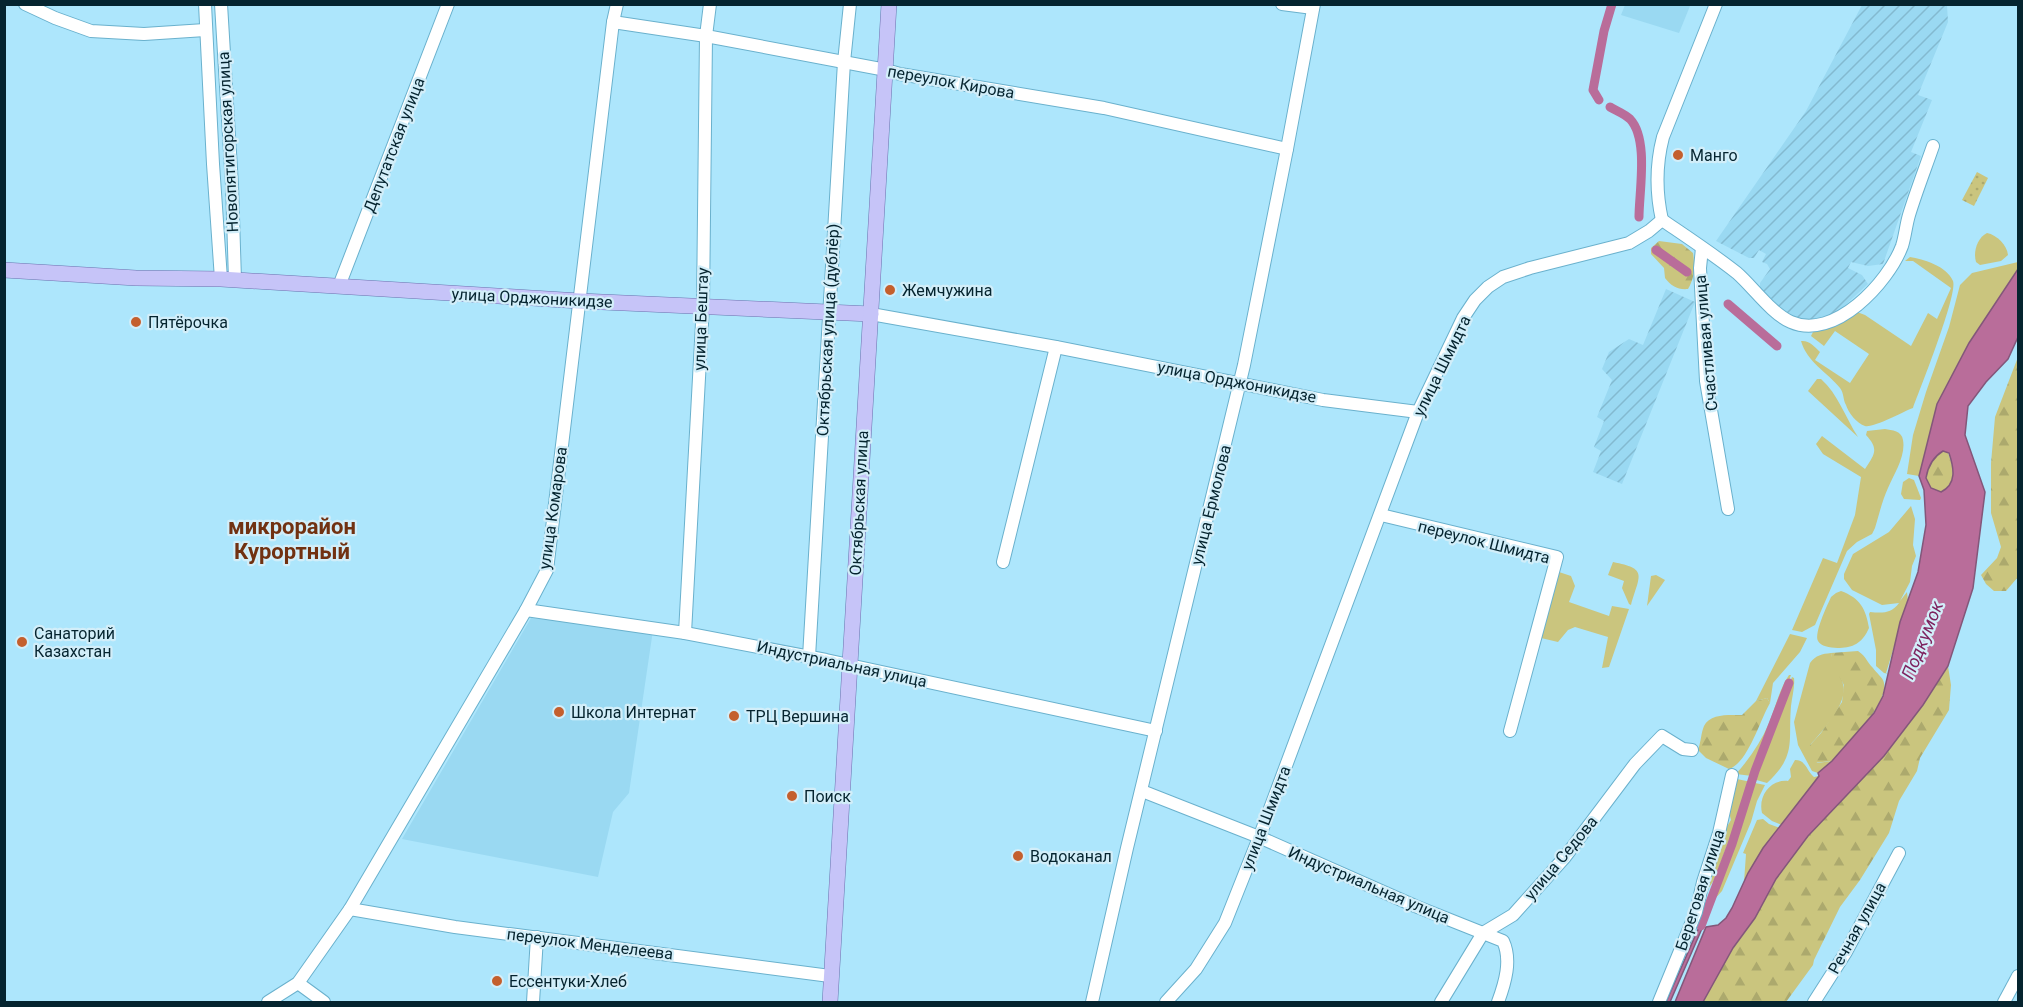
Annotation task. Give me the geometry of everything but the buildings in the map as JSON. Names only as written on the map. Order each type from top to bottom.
[{"type":"main road","name":"Октябрьская улица","points":[[830,1002],[889,4]]},
{"type":"main road","name":"улица Орджоникидзе","points":[[4,270],[871,314]]},
{"type":"street","points":[[25,4],[91,31],[144,34],[206,30]]},
{"type":"street","name":"Новопятигорская улица","points":[[205,4],[213,164],[228,280]]},
{"type":"street","name":"Новопятигорская улица","points":[[221,4],[230,163],[228,280]]},
{"type":"street","name":"Депутатская улица","points":[[339,286],[448,4]]},
{"type":"street","name":"улица Комарова","points":[[298,983],[350,909],[526,610],[547,570],[617,4]]},
{"type":"street","name":"улица Бештау","points":[[685,633],[703,305],[706,36],[710,4]]},
{"type":"street","name":"Октябрьская улица (дублёр)","points":[[809,657],[844,62],[850,4]]},
{"type":"street","points":[[1282,4],[1314,6]]},
{"type":"street","points":[[1716,4],[1663,137],[1658,169],[1659,208],[1662,220],[1737,274],[1788,321],[1804,327],[1821,325],[1844,315],[1868,295],[1891,266],[1902,246],[1909,215],[1933,146]]},
{"type":"street","name":"улица Ермолова","points":[[1092,1002],[1240,382],[1314,6]]},
{"type":"street","name":"переулок Кирова","points":[[613,22],[706,36],[900,74],[1104,108],[1287,149]]},
{"type":"street","points":[[213,164],[230,163]]},
{"type":"street","name":"улица Шмидта","points":[[1166,1002],[1196,969],[1225,923],[1418,412],[1463,318],[1475,300],[1503,277],[1629,243],[1662,220]]},
{"type":"street","name":"Счастливая улица","points":[[1702,248],[1700,268],[1706,381],[1728,509]]},
{"type":"street","name":"улица Орджоникидзе","points":[[871,314],[1240,382],[1323,400],[1418,412]]},
{"type":"street","points":[[1004,562],[1056,347]]},
{"type":"street","name":"переулок Шмидта","points":[[1381,515],[1557,557],[1510,731]]},
{"type":"street","name":"Индустриальная улица","points":[[526,610],[685,633],[850,665],[1156,731]]},
{"type":"street","name":"улица Седова","points":[[1441,1002],[1483,933],[1513,915],[1565,857],[1635,764],[1662,736],[1683,749],[1692,750]]},
{"type":"street","name":"Береговая улица","points":[[1659,1002],[1696,912],[1719,833],[1732,775]]},
{"type":"street","name":"Индустриальная улица","points":[[1142,790],[1503,941],[1508,951],[1498,1002]]},
{"type":"street","name":"Речная улица","points":[[1814,1002],[1846,952],[1899,853]]},
{"type":"street","name":"переулок Менделеева","points":[[350,909],[455,927],[830,976]]},
{"type":"street","points":[[534,1002],[537,937]]},
{"type":"street","points":[[2004,1002],[2019,976]]},
{"type":"street","points":[[268,1002],[298,983],[324,1002]]},
{"type":"shaded area","points":[[1625,5],[1690,6],[1679,33],[1621,15]]},
{"type":"shaded area","points":[[1862,5],[1947,5],[1948,22],[1918,95],[1932,100],[1911,152],[1921,156],[1883,264],[1868,266],[1851,262],[1848,268],[1862,275],[1868,284],[1839,311],[1819,320],[1805,322],[1793,319],[1760,288],[1760,283],[1770,269],[1762,262],[1766,254],[1759,250],[1754,258],[1749,258],[1716,241],[1806,111]]},
{"type":"shaded area","points":[[1666,289],[1695,302],[1622,484],[1593,472],[1601,451],[1594,447],[1604,421],[1597,417],[1612,380],[1602,369],[1609,352],[1629,339],[1643,345]]},
{"type":"shaded area","name":"Школа Интернат","points":[[531,618],[653,630],[629,793],[613,812],[598,877],[402,839]]},
{"type":"green space","points":[[1977,172],[1988,178],[1974,206],[1962,200]]},
{"type":"green space","points":[[1987,233],[2001,241],[2008,255],[2001,261],[1980,265],[1976,262],[1976,250],[1978,242]]},
{"type":"green space","points":[[1659,241],[1682,244],[1693,253],[1694,272],[1688,289],[1675,287],[1665,278],[1664,268],[1651,254],[1651,248]]},
{"type":"green space","points":[[1910,257],[1934,264],[1946,271],[1953,281],[1950,304],[1913,408],[1881,422],[1865,426],[1851,414],[1840,388],[1808,355],[1801,341],[1809,342],[1820,352],[1815,360],[1850,383],[1869,354],[1835,331],[1824,346],[1811,336],[1813,332],[1837,326],[1857,312],[1911,346],[1928,313],[1937,319],[1951,288],[1913,261],[1905,261]]},
{"type":"green space","points":[[2018,262],[2018,269],[1969,343],[1937,404],[1919,476],[1907,474],[1913,435],[1949,327],[1960,285],[1972,273]]},
{"type":"green space","points":[[2018,357],[2018,577],[2006,591],[1994,591],[1981,575],[1997,558],[2001,547],[1991,513],[1991,463],[1995,417]]},
{"type":"green space","points":[[1817,379],[1821,379],[1832,392],[1858,437],[1808,391]]},
{"type":"green space","points":[[1885,429],[1901,435],[1903,446],[1901,459],[1884,498],[1875,528],[1872,534],[1857,542],[1847,551],[1815,625],[1802,632],[1792,630],[1823,558],[1837,563],[1855,515],[1861,477],[1823,454],[1816,444],[1822,436],[1865,469],[1874,452],[1873,444],[1866,435],[1867,431]]},
{"type":"green space","points":[[1943,451],[1948,453],[1953,475],[1950,485],[1941,492],[1931,488],[1926,478],[1932,462]]},
{"type":"green space","points":[[1909,478],[1914,480],[1920,500],[1904,499],[1901,494],[1903,482]]},
{"type":"green space","points":[[1911,506],[1915,519],[1913,545],[1916,556],[1910,582],[1900,601],[1907,592],[1908,601],[1886,673],[1889,674],[1884,673],[1876,666],[1876,650],[1869,614],[1870,612],[1889,611],[1899,603],[1882,605],[1852,590],[1844,579],[1844,574],[1853,554],[1889,532]]},
{"type":"green space","points":[[1613,562],[1632,567],[1638,575],[1631,605],[1622,588],[1624,581],[1608,575]]},
{"type":"green space","points":[[1559,572],[1571,576],[1575,586],[1569,602],[1609,616],[1612,606],[1629,609],[1609,667],[1602,668],[1608,637],[1575,627],[1568,630],[1558,642],[1541,638]]},
{"type":"green space","points":[[1656,575],[1665,580],[1647,606],[1651,576]]},
{"type":"green space","points":[[1841,591],[1853,597],[1861,605],[1869,628],[1863,638],[1854,645],[1840,648],[1825,646],[1818,641],[1818,632],[1831,597]]},
{"type":"green space","points":[[1790,634],[1807,638],[1800,652],[1773,683],[1770,703],[1767,698],[1756,701]]},
{"type":"green space","points":[[1858,651],[1884,683],[1880,702],[1865,725],[1832,761],[1813,763],[1809,754],[1810,745],[1842,702],[1844,685],[1833,665],[1831,653]]},
{"type":"green space","points":[[1831,653],[1844,691],[1833,716],[1810,745],[1817,763],[1832,761],[1818,773],[1812,771],[1798,745],[1794,722],[1810,663],[1819,655]]},
{"type":"green space","points":[[1948,666],[1951,685],[1949,710],[1920,758],[1917,771],[1899,801],[1889,833],[1840,907],[1813,965],[1786,1002],[1703,1002],[1733,948],[1755,918],[1775,879],[1808,836],[1884,756],[1923,705]]},
{"type":"green space","points":[[1789,675],[1791,675],[1752,776],[1736,774],[1762,737]]},
{"type":"green space","points":[[1792,677],[1794,685],[1787,756],[1777,773],[1767,783],[1753,779]]},
{"type":"green space","points":[[1767,698],[1770,703],[1753,740],[1736,765],[1729,769],[1706,758],[1698,750],[1707,722],[1715,717],[1742,715],[1756,701]]},
{"type":"green space","points":[[1795,760],[1804,764],[1814,777],[1819,776],[1782,825],[1762,813],[1762,801],[1771,786],[1788,781],[1791,777],[1790,769]]},
{"type":"green space","points":[[1737,779],[1751,782],[1714,880],[1702,898],[1722,835],[1731,820],[1729,812]]},
{"type":"green space","points":[[1755,783],[1765,785],[1722,891],[1712,902]]},
{"type":"green space","points":[[1763,819],[1780,828],[1763,848],[1744,882],[1746,854],[1743,853],[1757,820]]},
{"type":"water","name":"Подкумок","points":[[2018,269],[2018,337],[2008,359],[1986,382],[1968,406],[1965,435],[1985,492],[1973,588],[1948,666],[1923,705],[1884,756],[1808,836],[1776,879],[1755,918],[1733,948],[1703,1002],[1675,1002],[1706,927],[1718,925],[1726,918],[1763,848],[1819,776],[1818,773],[1832,761],[1874,713],[1883,696],[1900,622],[1918,572],[1926,525],[1924,490],[1919,476],[1937,404],[1969,343]],"holes":[[[1943,451],[1949,453],[1953,470],[1952,480],[1950,485],[1941,492],[1931,488],[1926,478],[1936,456]]]},
{"type":"water","points":[[1704,916],[1707,917],[1670,1002],[1666,1002]]},
{"type":"waterway","points":[[1599,100],[1593,90],[1604,31],[1612,4]]},
{"type":"waterway","points":[[1610,107],[1630,119],[1639,139],[1642,166],[1639,217]]},
{"type":"waterway","points":[[1656,250],[1687,272]]},
{"type":"waterway","points":[[1728,304],[1777,346]]},
{"type":"waterway","points":[[1701,926],[1732,844],[1755,771],[1789,683]]},
{"type":"place","name":"Манго","points":[[1678,155]]},
{"type":"place","name":"Жемчужина","points":[[890,290]]},
{"type":"place","name":"Пятёрочка","points":[[136,322]]},
{"type":"place","name":"Санаторий Казахстан","points":[[22,642]]},
{"type":"place","name":"Школа Интернат","points":[[559,712]]},
{"type":"place","name":"ТРЦ Вершина","points":[[734,716]]},
{"type":"place","name":"Поиск","points":[[792,796]]},
{"type":"place","name":"Водоканал","points":[[1018,856]]},
{"type":"place","name":"Ессентуки-Хлеб","points":[[497,981]]},
{"type":"district","name":"микрорайон Курортный","points":[[292,538]]}]
